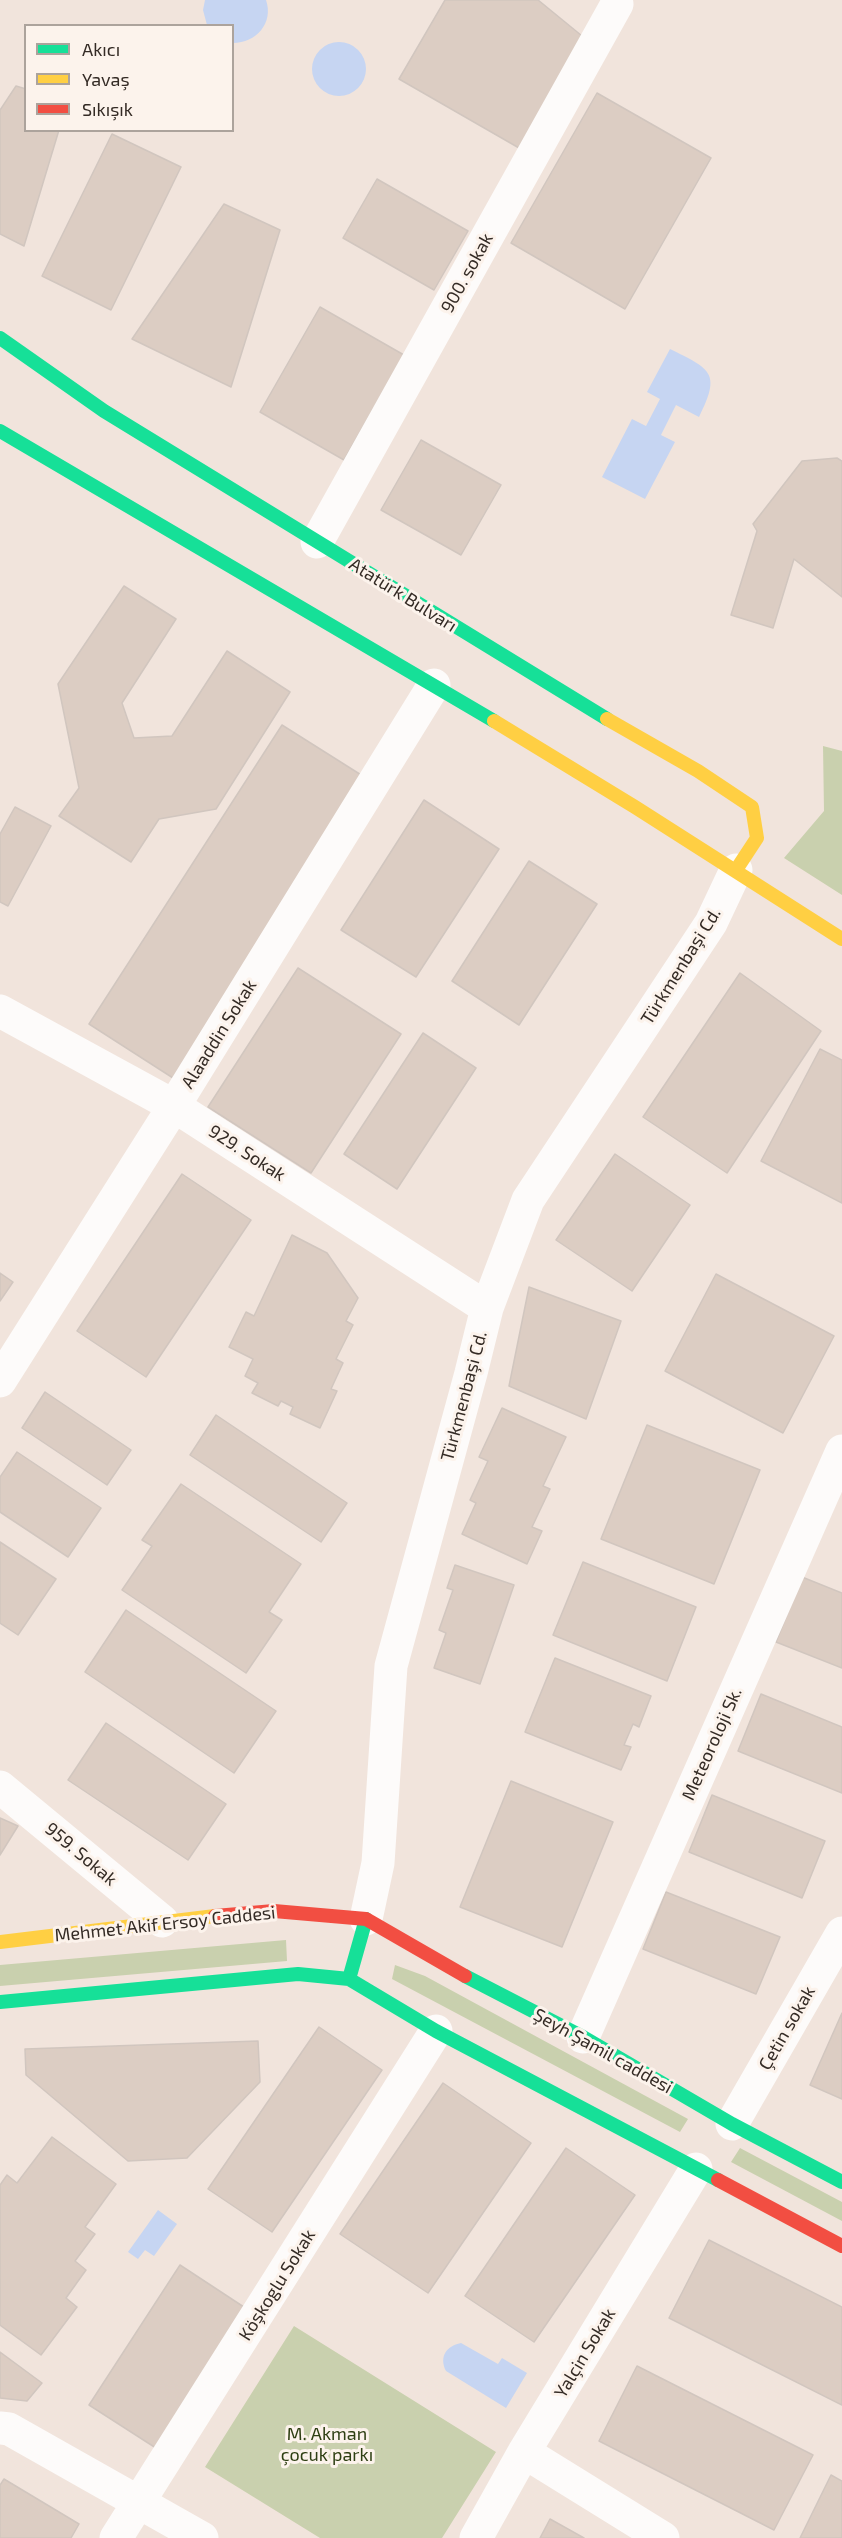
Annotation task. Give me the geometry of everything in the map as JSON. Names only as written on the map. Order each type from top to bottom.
[{"type":"street","name":"900. sokak","points":[[317,542],[617,4]]},
{"type":"street","name":"Atatürk Bulvarı","points":[[0,338],[104,411],[574,701],[698,771],[752,807],[757,838],[736,870]]},
{"type":"street","points":[[0,431],[434,685],[736,870],[842,939]]},
{"type":"street","name":"Alaaddin Sokak","points":[[0,1381],[174,1106],[434,685]]},
{"type":"street","name":"Türkmenbaşi Cd.","points":[[349,1979],[366,1919],[378,1863],[391,1666],[487,1308],[528,1200],[711,923],[736,870]]},
{"type":"street","name":"929. Sokak","points":[[0,1011],[174,1106],[487,1308]]},
{"type":"street","name":"Meteoroloji Sk.","points":[[582,2037],[842,1450]]},
{"type":"street","name":"959. Sokak","points":[[0,1787],[162,1921]]},
{"type":"street","name":"Mehmet Akif Ersoy Caddesi","points":[[0,1942],[162,1921],[274,1911],[366,1919]]},
{"type":"street","name":"Şeyh Şamil caddesi","points":[[366,1919],[476,1982],[582,2037],[732,2124],[842,2182]]},
{"type":"street","name":"Çetin sokak","points":[[732,2124],[842,1933]]},
{"type":"street","points":[[0,2002],[298,1974],[349,1979],[436,2031],[842,2246]]},
{"type":"street","name":"Köşkoglu Sokak","points":[[116,2538],[141,2502],[436,2031]]},
{"type":"street","name":"Yalçin Sokak","points":[[476,2538],[524,2452],[696,2169]]},
{"type":"street","points":[[0,2428],[9,2429],[202,2538]]},
{"type":"street","points":[[524,2452],[663,2538]]},
{"type":"green space","points":[[823,746],[842,751],[842,895],[784,858],[824,811]]},
{"type":"green space","points":[[286,1940],[287,1961],[0,1986],[0,1965]]},
{"type":"green space","points":[[395,1965],[425,1976],[688,2119],[680,2132],[392,1979]]},
{"type":"green space","points":[[740,2148],[842,2202],[842,2221],[731,2162]]},
{"type":"green space","name":"M. Akman çocuk parkı","points":[[294,2326],[496,2452],[442,2538],[320,2538],[205,2467]]},
{"type":"water","points":[[205,0],[266,0],[268,8],[265,24],[261,30],[249,40],[234,43],[234,24],[207,24],[203,10]]},
{"type":"water","points":[[334,42],[344,42],[354,46],[362,54],[366,69],[362,84],[354,92],[344,96],[334,96],[324,92],[316,84],[312,74],[312,64],[316,54],[324,46]]},
{"type":"water","points":[[670,349],[703,367],[708,374],[710,390],[699,417],[676,405],[661,435],[675,442],[645,499],[602,477],[632,419],[646,426],[660,399],[647,392]]},
{"type":"water","points":[[158,2210],[177,2224],[154,2256],[145,2250],[138,2259],[128,2252]]},
{"type":"water","points":[[461,2343],[498,2364],[502,2358],[527,2373],[506,2408],[446,2371],[443,2361],[445,2353],[451,2347]]},
{"type":"building","points":[[445,0],[538,0],[587,40],[526,152],[399,79]]},
{"type":"building","points":[[16,86],[24,88],[24,132],[58,132],[24,246],[0,234],[0,110]]},
{"type":"building","points":[[597,93],[711,158],[625,309],[511,243]]},
{"type":"building","points":[[112,134],[181,167],[111,310],[42,276]]},
{"type":"building","points":[[377,179],[468,231],[434,290],[343,238]]},
{"type":"building","points":[[224,204],[280,230],[231,387],[132,339]]},
{"type":"building","points":[[320,307],[404,355],[344,460],[260,412]]},
{"type":"building","points":[[421,440],[501,485],[461,555],[381,510]]},
{"type":"building","points":[[837,458],[842,461],[842,597],[794,559],[773,628],[731,615],[757,531],[753,524],[802,461]]},
{"type":"building","points":[[124,586],[176,619],[122,703],[134,738],[172,736],[227,651],[290,692],[216,809],[159,819],[131,862],[59,816],[79,788],[58,684]]},
{"type":"building","points":[[282,725],[366,778],[173,1078],[89,1024]]},
{"type":"building","points":[[424,800],[499,849],[416,977],[341,930]]},
{"type":"building","points":[[15,807],[51,826],[8,906],[0,902],[0,834]]},
{"type":"building","points":[[529,861],[597,904],[519,1025],[452,981]]},
{"type":"building","points":[[298,968],[401,1034],[311,1173],[208,1107]]},
{"type":"building","points":[[740,973],[821,1031],[727,1173],[643,1117]]},
{"type":"building","points":[[423,1033],[476,1068],[397,1189],[344,1154]]},
{"type":"building","points":[[820,1049],[842,1060],[842,1203],[761,1161]]},
{"type":"building","points":[[615,1154],[690,1205],[632,1291],[556,1240]]},
{"type":"building","points":[[182,1174],[251,1220],[146,1377],[77,1331]]},
{"type":"building","points":[[292,1235],[327,1253],[358,1298],[346,1321],[353,1325],[336,1359],[343,1363],[331,1389],[337,1391],[320,1428],[290,1414],[293,1407],[281,1401],[278,1406],[252,1393],[258,1383],[245,1376],[253,1359],[229,1347],[246,1312],[254,1316]]},
{"type":"building","points":[[0,1273],[13,1282],[0,1301]]},
{"type":"building","points":[[716,1274],[834,1336],[783,1433],[665,1371]]},
{"type":"building","points":[[529,1287],[621,1321],[586,1419],[509,1386]]},
{"type":"building","points":[[45,1392],[131,1450],[107,1485],[22,1428]]},
{"type":"building","points":[[502,1408],[566,1437],[543,1486],[550,1489],[532,1527],[542,1531],[527,1564],[462,1534],[476,1503],[470,1500],[488,1461],[479,1457]]},
{"type":"building","points":[[216,1415],[347,1503],[321,1542],[190,1455]]},
{"type":"building","points":[[647,1425],[760,1470],[714,1584],[601,1539]]},
{"type":"building","points":[[17,1452],[101,1508],[68,1557],[0,1512],[0,1477]]},
{"type":"building","points":[[181,1484],[301,1564],[269,1612],[282,1620],[246,1673],[122,1590],[152,1546],[142,1540]]},
{"type":"building","points":[[0,1542],[56,1579],[18,1635],[0,1623]]},
{"type":"building","points":[[583,1562],[696,1607],[667,1681],[553,1635]]},
{"type":"building","points":[[455,1565],[514,1585],[480,1684],[434,1668],[446,1633],[439,1630],[453,1590],[447,1588]]},
{"type":"building","points":[[802,1577],[842,1593],[842,1668],[776,1642]]},
{"type":"building","points":[[126,1610],[276,1711],[234,1773],[85,1672]]},
{"type":"building","points":[[555,1658],[651,1696],[639,1727],[633,1724],[624,1745],[631,1747],[621,1770],[525,1732]]},
{"type":"building","points":[[761,1694],[842,1727],[842,1793],[738,1751]]},
{"type":"building","points":[[106,1723],[226,1804],[188,1860],[68,1780]]},
{"type":"building","points":[[511,1781],[613,1822],[562,1947],[460,1907]]},
{"type":"building","points":[[712,1795],[825,1841],[802,1898],[689,1852]]},
{"type":"building","points":[[0,1818],[18,1826],[0,1855]]},
{"type":"building","points":[[666,1892],[780,1937],[756,1994],[643,1949]]},
{"type":"building","points":[[842,2013],[842,2099],[810,2085]]},
{"type":"building","points":[[319,2027],[382,2070],[272,2232],[208,2189]]},
{"type":"building","points":[[258,2041],[260,2082],[187,2158],[128,2161],[26,2075],[25,2049]]},
{"type":"building","points":[[443,2083],[531,2143],[428,2293],[340,2234]]},
{"type":"building","points":[[52,2137],[116,2184],[85,2227],[95,2234],[75,2261],[86,2270],[66,2298],[77,2307],[41,2355],[0,2325],[0,2185],[7,2175],[17,2183]]},
{"type":"building","points":[[566,2148],[635,2195],[534,2342],[465,2296]]},
{"type":"building","points":[[709,2240],[842,2307],[842,2405],[669,2318]]},
{"type":"building","points":[[180,2265],[250,2311],[159,2450],[89,2405]]},
{"type":"building","points":[[0,2352],[42,2383],[27,2401],[0,2398]]},
{"type":"building","points":[[637,2366],[813,2455],[774,2530],[599,2441]]},
{"type":"building","points":[[831,2475],[842,2481],[842,2538],[800,2538]]},
{"type":"building","points":[[4,2479],[79,2524],[71,2538],[0,2538],[0,2485]]},
{"type":"building","points":[[550,2519],[584,2538],[540,2538]]},
{"type":"traffic: fast","points":[[0,338],[104,411],[607,719]]},
{"type":"traffic: fast","points":[[0,431],[494,721]]},
{"type":"traffic: fast","points":[[349,1979],[366,1919]]},
{"type":"traffic: fast","points":[[0,2002],[298,1974],[349,1979],[436,2031],[718,2180]]},
{"type":"traffic: fast","points":[[465,1976],[583,2037],[732,2124],[842,2182]]},
{"type":"traffic: slow","points":[[607,719],[698,771],[752,807],[757,838],[736,870]]},
{"type":"traffic: slow","points":[[494,721],[635,807],[842,939]]},
{"type":"traffic: slow","points":[[0,1942],[215,1916]]},
{"type":"traffic: jam","points":[[215,1916],[274,1911],[366,1919],[465,1976]]},
{"type":"traffic: jam","points":[[718,2180],[842,2246]]}]
